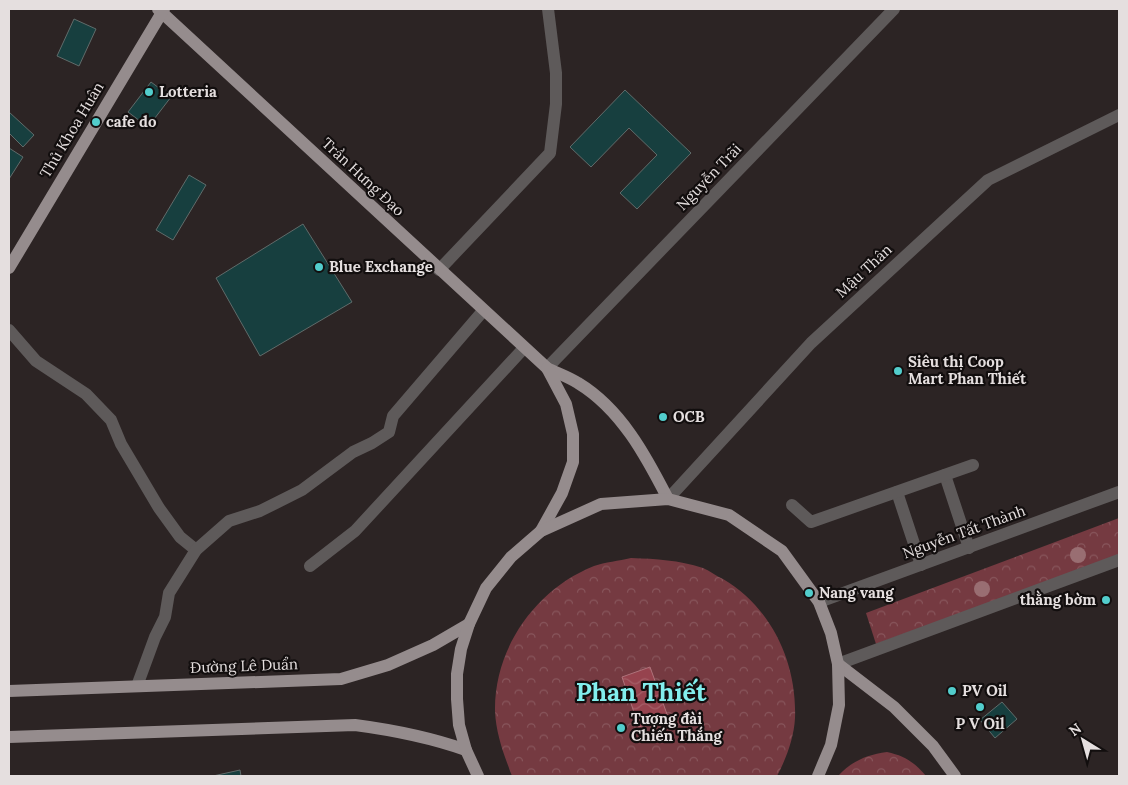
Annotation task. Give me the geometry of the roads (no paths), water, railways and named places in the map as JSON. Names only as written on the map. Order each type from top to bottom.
[{"type":"main road","name":"Trần Hưng Đạo","points":[[161,10],[524,348],[547,368],[579,383],[606,405],[632,435],[650,463],[668,499]]},
{"type":"main road","name":"Thủ Khoa Huân","points":[[9,268],[161,10]]},
{"type":"main road","name":"Trần Hưng Đạo","points":[[541,532],[562,493],[573,462],[573,434],[566,404],[547,368]]},
{"type":"main road","points":[[478,776],[466,750],[460,725],[457,682],[461,649],[468,624],[486,588],[511,557],[541,532],[601,504],[668,499],[729,515],[782,551],[819,602],[832,633],[838,664],[839,705],[831,745],[818,776]]},
{"type":"main road","name":"Đường Lê Duẩn","points":[[9,691],[341,679],[388,666],[468,624]]},
{"type":"main road","points":[[838,664],[894,707],[933,746],[955,776]]},
{"type":"main road","points":[[9,737],[355,725],[400,731],[437,740],[466,750]]},
{"type":"street","points":[[439,270],[550,153],[556,104],[556,73],[548,9]]},
{"type":"street","name":"Nguyễn Trãi","points":[[547,368],[884,14],[894,9]]},
{"type":"street","name":"Mậu Thân","points":[[668,499],[811,343],[988,180],[1119,115]]},
{"type":"street","points":[[138,686],[155,638],[165,617],[169,593],[196,550],[229,521],[260,511],[302,490],[353,452],[372,444],[389,432],[393,416],[483,311]]},
{"type":"street","points":[[9,330],[36,361],[86,394],[111,420],[130,459],[160,508],[180,537],[196,550]]},
{"type":"street","points":[[310,566],[355,532],[524,348]]},
{"type":"street","points":[[792,504],[811,522],[973,465]]},
{"type":"street","points":[[945,475],[969,548]]},
{"type":"street","points":[[897,492],[921,565]]},
{"type":"street","name":"Nguyễn Tất Thành","points":[[819,602],[1119,492]]},
{"type":"street","points":[[838,664],[1119,560]]},
{"type":"water","points":[[650,667],[668,717],[639,727],[622,677]]},
{"type":"place","name":"Lotteria","points":[[149,92]]},
{"type":"place","name":"cafe do","points":[[96,122]]},
{"type":"place","name":"Blue Exchange","points":[[319,267]]},
{"type":"place","name":"Siêu thị Coop Mart Phan Thiết","points":[[898,371]]},
{"type":"place","name":"OCB","points":[[663,417]]},
{"type":"place","name":"Nang vang","points":[[809,593]]},
{"type":"place","name":"thằng bờm","points":[[1106,600]]},
{"type":"place","name":"PV Oil","points":[[952,691]]},
{"type":"place","name":"P V Oil","points":[[980,707]]},
{"type":"place","name":"Tượng đài Chiến Thắng","points":[[621,728]]},
{"type":"district","name":"Phan Thiết","points":[[641,692]]}]
